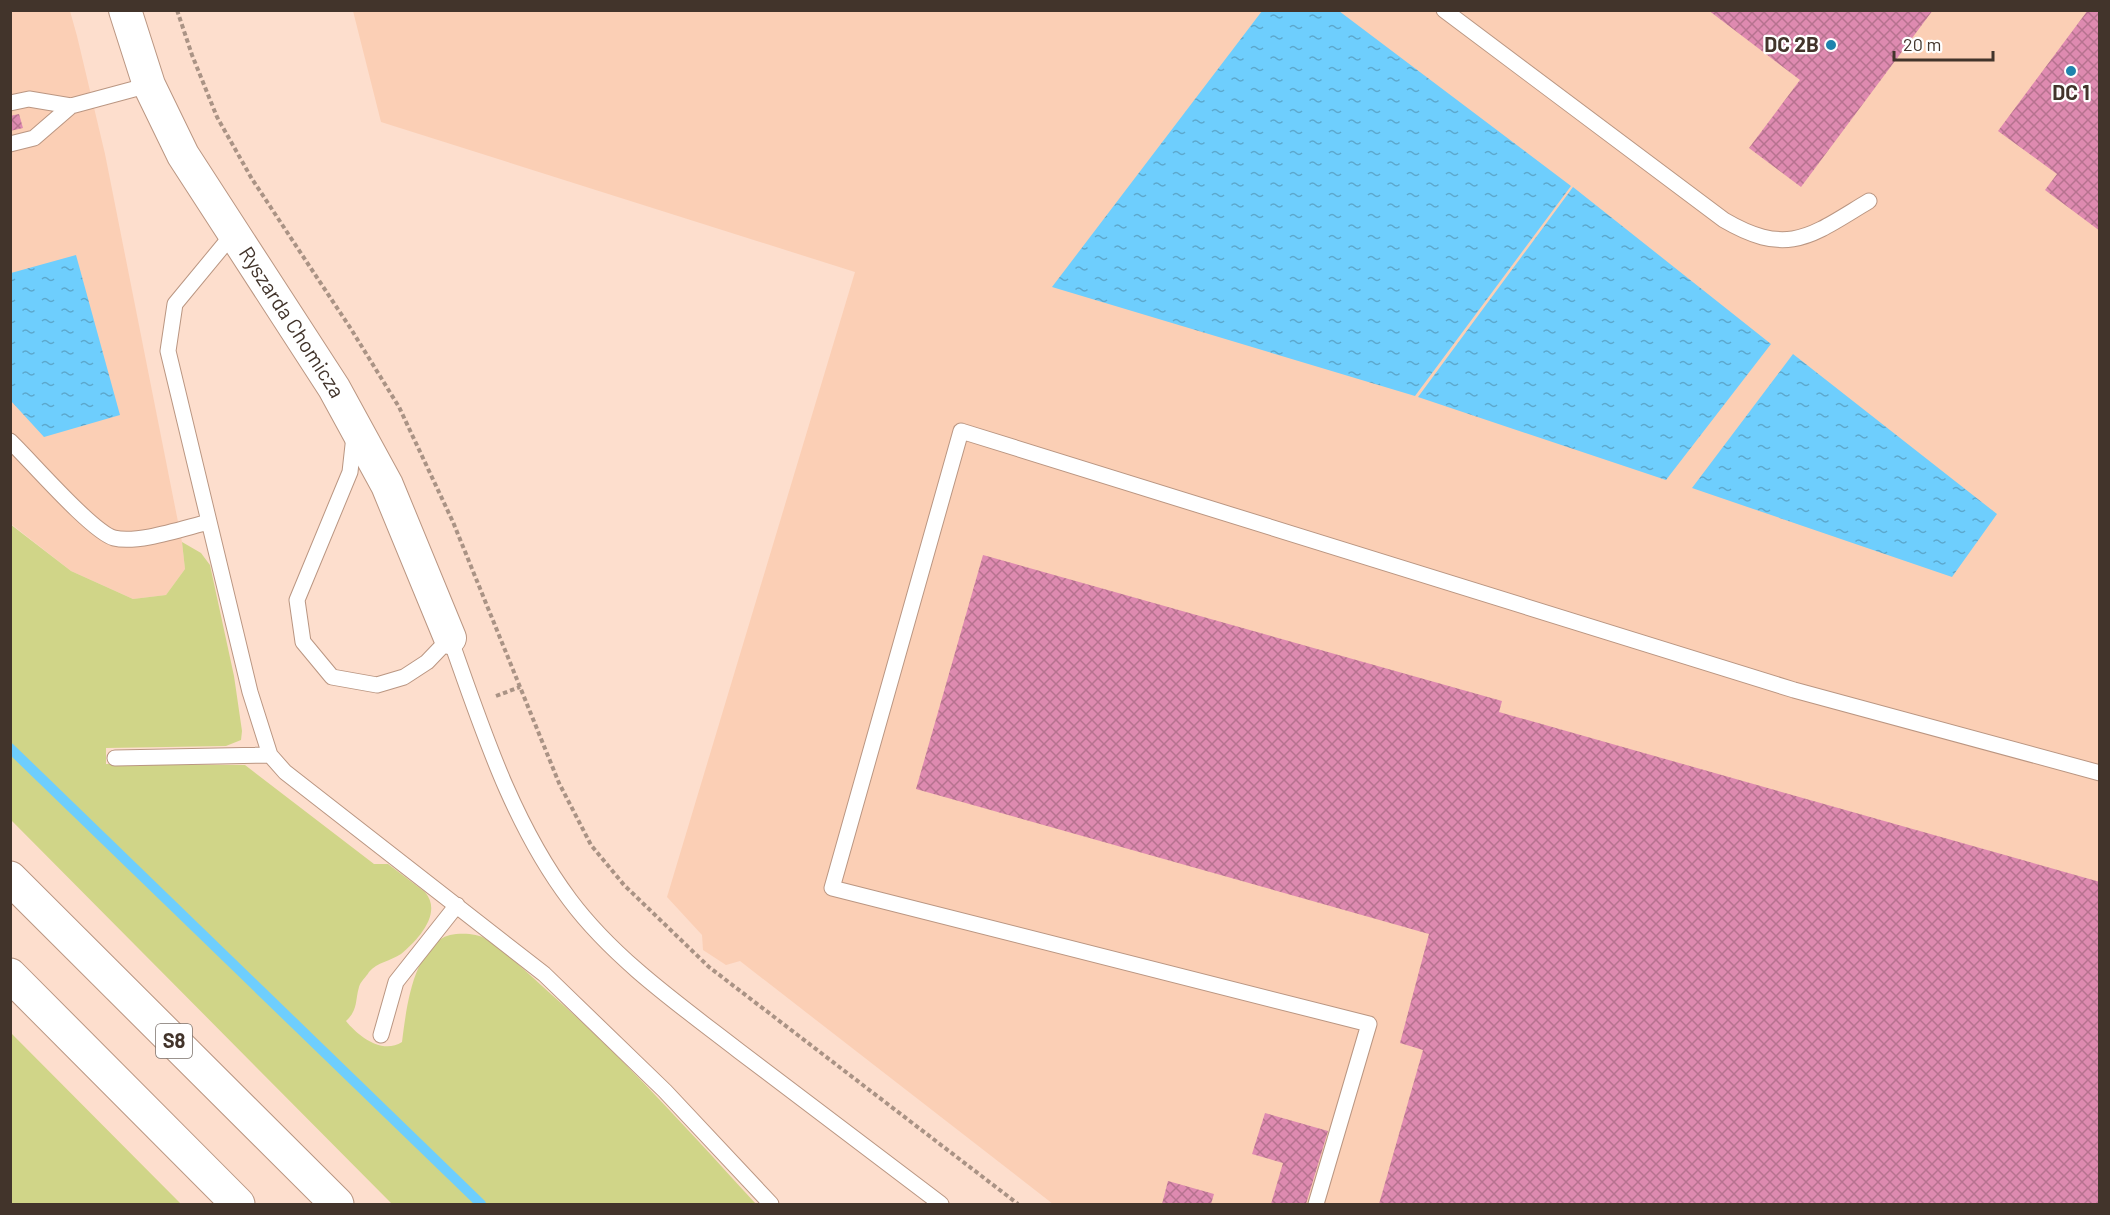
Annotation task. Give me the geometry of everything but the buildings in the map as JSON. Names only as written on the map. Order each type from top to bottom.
[{"type":"highway","name":"S8","points":[[10,878],[337,1204]]},
{"type":"highway","points":[[10,975],[237,1204]]},
{"type":"street","name":"Ryszarda Chomicza","points":[[125,10],[149,85],[183,155],[232,235],[334,388],[356,427],[387,485],[450,638]]},
{"type":"lane","points":[[1444,10],[1724,220],[1745,233],[1780,242],[1803,237],[1869,201]]},
{"type":"lane","points":[[10,103],[29,99],[71,106],[149,85]]},
{"type":"lane","points":[[10,144],[34,138],[71,106]]},
{"type":"lane","points":[[232,235],[175,304],[168,351],[250,692],[270,755],[285,772],[544,974],[665,1091],[771,1204]]},
{"type":"lane","points":[[356,427],[350,472],[297,600],[303,642],[332,677],[377,685],[412,672],[427,662],[450,638],[511,799],[537,848],[571,901],[616,950],[678,1004],[941,1204]]},
{"type":"lane","points":[[1316,1204],[1369,1024],[832,888],[961,431],[1794,690],[2100,773]]},
{"type":"lane","points":[[10,441],[94,524],[113,538],[130,539],[209,522]]},
{"type":"lane","points":[[115,759],[270,755]]},
{"type":"lane","points":[[381,1035],[396,982],[456,905]]},
{"type":"path","points":[[177,10],[217,117],[246,169],[351,329],[399,407],[453,522],[559,783],[591,845],[624,885],[709,967],[1018,1204]]},
{"type":"shaded area","points":[[10,11],[70,11],[77,36],[105,154],[182,542],[185,569],[166,595],[133,599],[71,571],[11,524]]},
{"type":"shaded area","points":[[353,11],[2099,11],[2099,1204],[1053,1204],[740,961],[726,965],[703,950],[702,935],[667,897],[855,272],[381,122]]},
{"type":"green space","points":[[10,524],[71,571],[133,599],[166,595],[185,569],[182,542],[201,553],[210,565],[234,676],[242,731],[241,740],[226,746],[106,748],[106,764],[245,765],[374,864],[388,864],[425,892],[430,900],[431,909],[430,917],[421,934],[401,954],[372,969],[360,985],[354,1009],[346,1021],[357,1032],[379,1045],[394,1045],[402,1042],[409,997],[427,952],[437,941],[450,935],[468,934],[482,937],[520,966],[606,1045],[756,1204],[392,1204],[11,820]]},
{"type":"green space","points":[[10,1032],[181,1204],[11,1204]]},
{"type":"water","points":[[1262,11],[1339,11],[1571,186],[1415,396],[1052,287]]},
{"type":"water","points":[[1573,187],[1771,344],[1666,480],[1418,397]]},
{"type":"water","points":[[76,255],[120,415],[44,437],[11,401],[11,273]]},
{"type":"water","points":[[1793,354],[1997,514],[1952,577],[1692,488]]},
{"type":"waterway","points":[[10,748],[481,1204]]},
{"type":"place","name":"DC 2B","points":[[1831,45]]},
{"type":"place","name":"DC 1","points":[[2071,71]]}]
